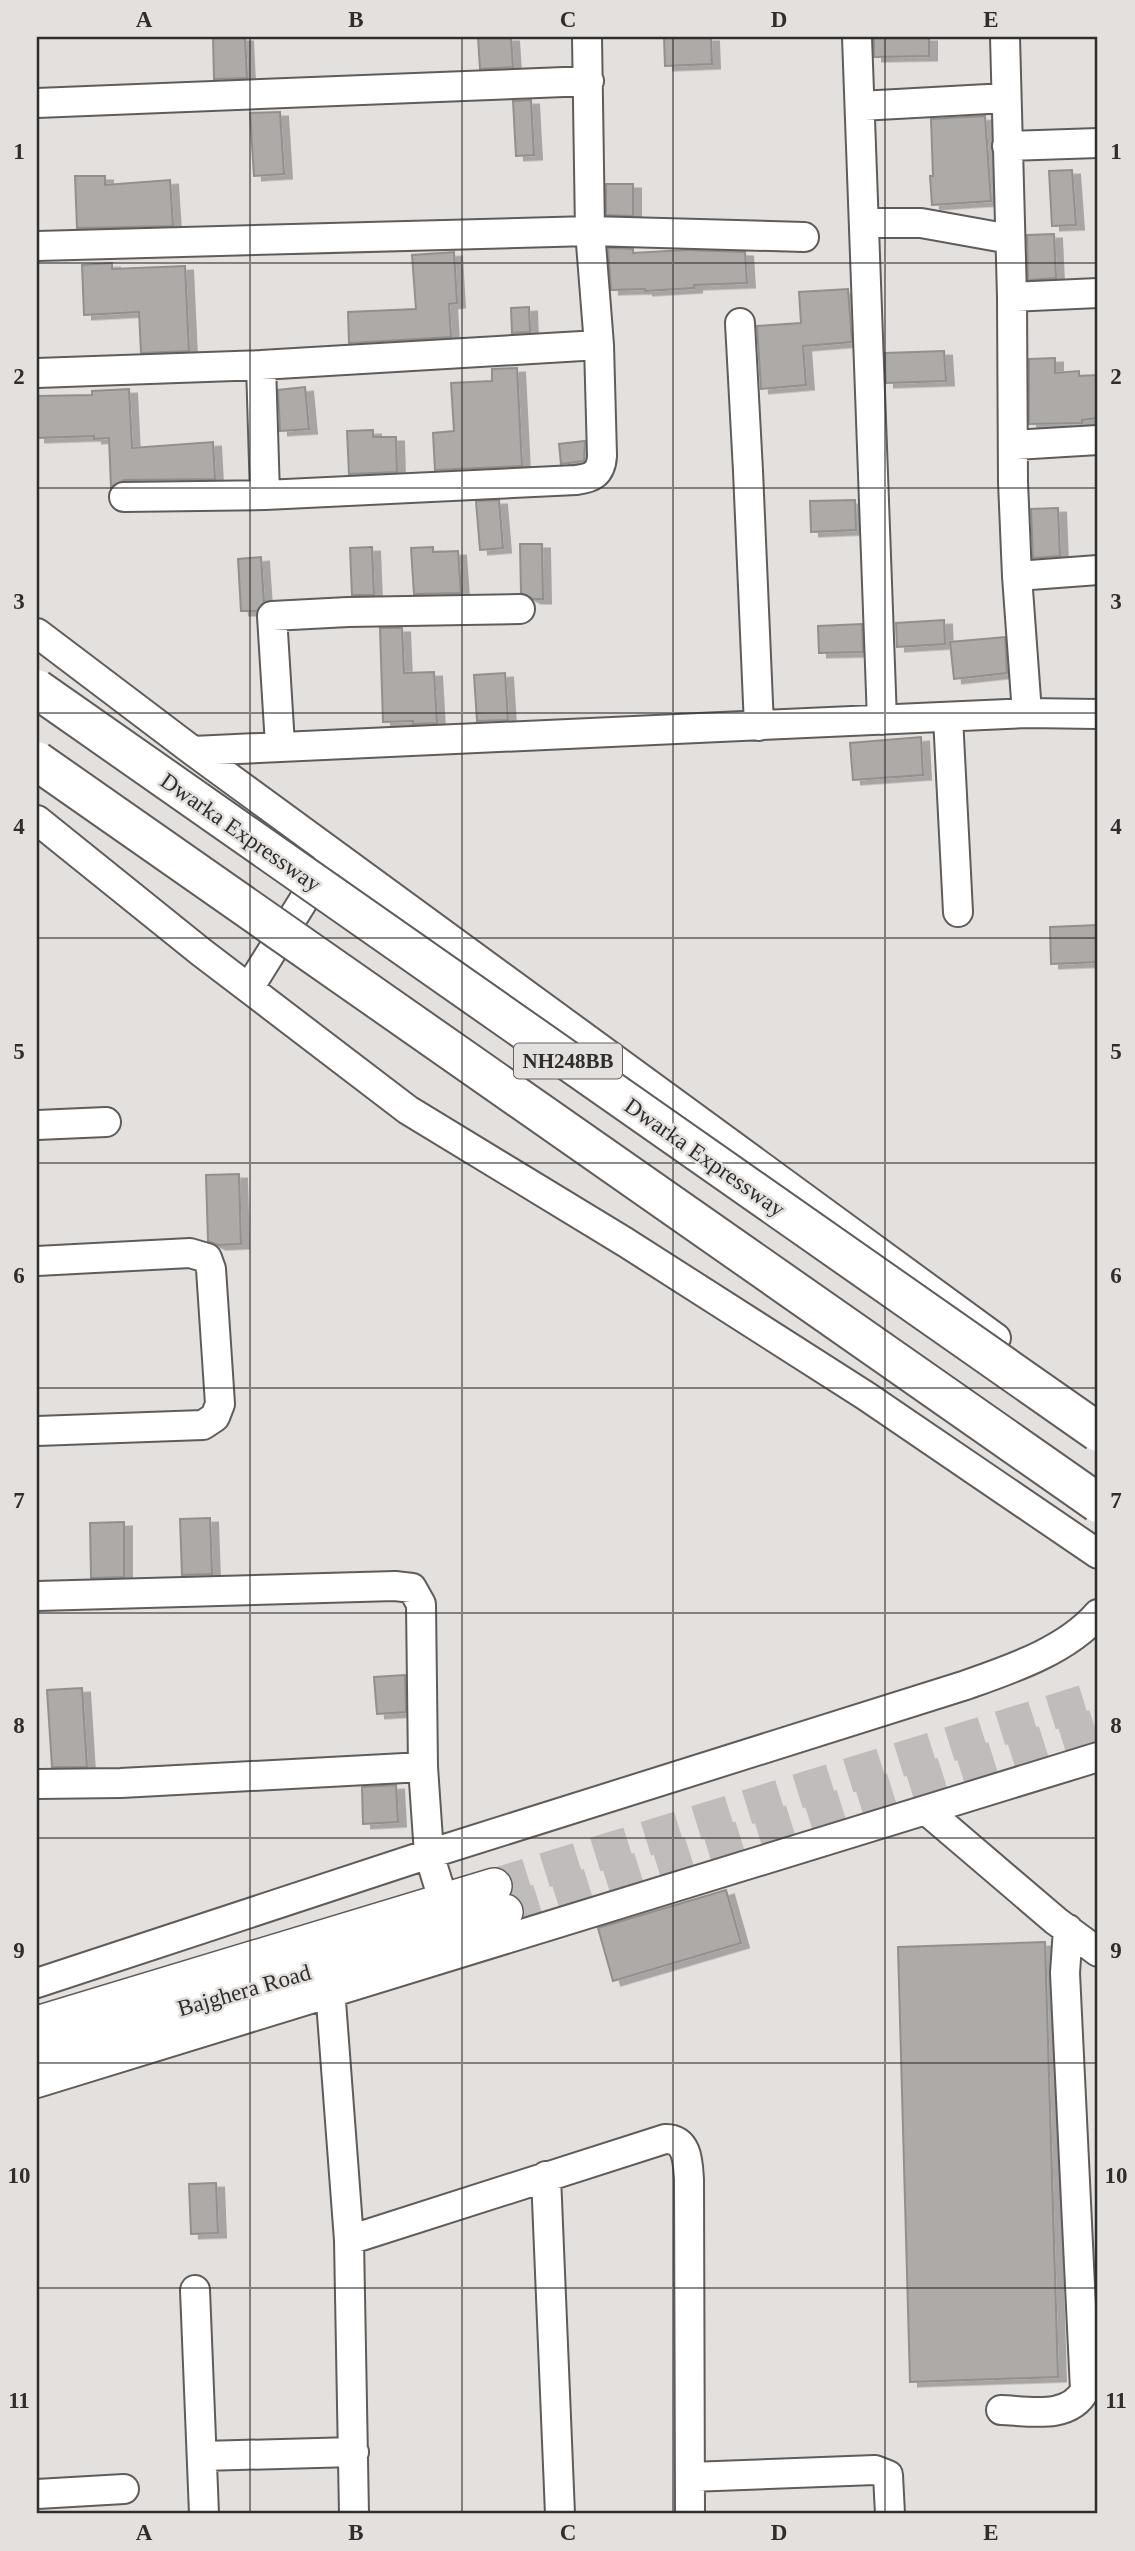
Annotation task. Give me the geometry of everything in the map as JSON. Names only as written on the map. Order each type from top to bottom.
[{"type":"highway","name":"Dwarka Expressway","points":[[37,689],[1098,1432]]},
{"type":"highway","name":"NH248BB","points":[[37,761],[1098,1503]]},
{"type":"main road","points":[[448,1915],[499,1899]]},
{"type":"main road","name":"Bajghera Road","points":[[37,2052],[330,1979],[448,1915]]},
{"type":"main road","name":"Bajghera Road","points":[[37,2024],[448,1915]]},
{"type":"street","points":[[124,497],[265,495],[591,478],[599,471],[602,464],[599,345],[590,231],[587,37]]},
{"type":"street","points":[[857,37],[882,720]]},
{"type":"street","points":[[1005,37],[1012,297],[1013,482],[1027,713]]},
{"type":"street","points":[[37,103],[589,81]]},
{"type":"street","points":[[860,106],[1006,98]]},
{"type":"street","points":[[1007,146],[1098,143]]},
{"type":"street","points":[[864,223],[921,223],[1010,239]]},
{"type":"street","points":[[37,246],[590,231],[804,237]]},
{"type":"street","points":[[1012,297],[1098,293]]},
{"type":"street","points":[[740,323],[758,726]]},
{"type":"street","points":[[37,373],[261,365],[599,345]]},
{"type":"street","points":[[261,365],[265,495]]},
{"type":"street","points":[[1014,445],[1098,440]]},
{"type":"street","points":[[1017,576],[1098,570]]},
{"type":"street","points":[[280,745],[272,616],[348,612],[520,610]]},
{"type":"street","points":[[37,633],[193,751],[1009,1348],[1098,1410]]},
{"type":"street","points":[[193,751],[1027,713],[1098,714]]},
{"type":"street","points":[[948,717],[958,912]]},
{"type":"street","points":[[37,820],[408,1110],[625,1242],[866,1396],[1098,1554]]},
{"type":"street","points":[[249,988],[333,853]]},
{"type":"street","points":[[37,1125],[106,1122]]},
{"type":"street","points":[[37,1261],[190,1253],[207,1258],[211,1269],[220,1404],[215,1417],[203,1425],[37,1430]]},
{"type":"street","points":[[37,1596],[395,1586],[412,1588],[421,1604],[423,1767],[429,1854],[448,1915]]},
{"type":"street","points":[[37,1983],[429,1854],[974,1682],[1052,1649],[1088,1625],[1098,1614]]},
{"type":"street","points":[[37,2083],[330,1979],[926,1810],[1098,1757]]},
{"type":"street","points":[[37,1784],[121,1783],[423,1767]]},
{"type":"street","points":[[926,1810],[1098,1952]]},
{"type":"street","points":[[1001,2410],[1043,2411],[1069,2407],[1080,2399],[1085,2390],[1065,1973],[1068,1929]]},
{"type":"street","points":[[330,1979],[349,2240],[354,2514]]},
{"type":"street","points":[[349,2240],[665,2139],[676,2140],[685,2151],[690,2180],[690,2514]]},
{"type":"street","points":[[547,2176],[560,2514]]},
{"type":"street","points":[[195,2290],[204,2514]]},
{"type":"street","points":[[202,2456],[354,2452]]},
{"type":"street","points":[[690,2477],[875,2470],[887,2475],[890,2514]]},
{"type":"street","points":[[37,2494],[124,2489]]},
{"type":"building","points":[[213,37],[245,37],[247,78],[214,79]]},
{"type":"building","points":[[478,37],[511,37],[513,67],[480,69]]},
{"type":"building","points":[[664,37],[711,37],[712,64],[665,66]]},
{"type":"building","points":[[874,37],[929,37],[929,56],[874,57]]},
{"type":"building","points":[[531,100],[534,155],[516,156],[513,101]]},
{"type":"building","points":[[280,112],[284,174],[254,176],[250,113]]},
{"type":"building","points":[[985,116],[991,201],[932,205],[931,119]]},
{"type":"building","points":[[1072,170],[1076,225],[1052,226],[1049,171]]},
{"type":"building","points":[[75,176],[105,176],[105,185],[170,180],[173,226],[77,228]]},
{"type":"building","points":[[606,184],[633,184],[633,216],[606,215]]},
{"type":"building","points":[[1054,234],[1056,278],[1028,280],[1027,235]]},
{"type":"building","points":[[608,248],[633,249],[633,253],[686,250],[745,252],[747,283],[694,285],[694,288],[645,291],[611,290]]},
{"type":"building","points":[[454,252],[457,303],[449,304],[451,337],[349,343],[348,312],[416,309],[412,255]]},
{"type":"building","points":[[112,263],[112,269],[185,266],[189,351],[141,353],[139,312],[84,315],[82,265]]},
{"type":"building","points":[[848,289],[852,342],[803,346],[806,385],[761,389],[757,326],[801,323],[799,292]]},
{"type":"building","points":[[529,307],[530,332],[512,333],[511,308]]},
{"type":"building","points":[[944,351],[946,381],[886,383],[885,353]]},
{"type":"building","points":[[1055,358],[1055,373],[1079,371],[1079,376],[1098,375],[1098,418],[1082,420],[1082,423],[1029,424],[1029,359]]},
{"type":"building","points":[[517,368],[522,466],[435,470],[433,433],[454,431],[451,383],[492,381],[492,369]]},
{"type":"building","points":[[305,387],[309,429],[280,431],[278,390]]},
{"type":"building","points":[[129,389],[132,448],[213,442],[215,479],[124,480],[111,487],[109,438],[37,438],[37,396],[92,395],[92,391]]},
{"type":"building","points":[[373,430],[373,437],[396,437],[397,472],[349,474],[347,431]]},
{"type":"building","points":[[585,441],[584,461],[561,464],[559,444]]},
{"type":"building","points":[[499,500],[503,548],[480,550],[476,501]]},
{"type":"building","points":[[855,500],[856,530],[811,532],[810,501]]},
{"type":"building","points":[[1058,508],[1060,556],[1033,558],[1031,509]]},
{"type":"building","points":[[520,544],[542,544],[543,599],[533,599],[521,593]]},
{"type":"building","points":[[372,547],[374,595],[352,595],[350,548]]},
{"type":"building","points":[[433,547],[433,552],[458,551],[461,593],[414,594],[411,548]]},
{"type":"building","points":[[261,557],[264,602],[257,611],[241,611],[238,559]]},
{"type":"building","points":[[944,620],[945,644],[897,647],[896,623]]},
{"type":"building","points":[[862,624],[863,652],[819,653],[818,626]]},
{"type":"building","points":[[380,628],[402,628],[404,673],[434,672],[437,723],[383,722]]},
{"type":"building","points":[[1005,637],[1007,673],[954,679],[950,642]]},
{"type":"building","points":[[505,673],[508,720],[477,721],[474,675]]},
{"type":"building","points":[[921,737],[923,775],[853,780],[850,743]]},
{"type":"building","points":[[1098,925],[1098,962],[1051,964],[1050,927]]},
{"type":"building","points":[[239,1174],[241,1244],[218,1245],[208,1241],[206,1175]]},
{"type":"building","points":[[210,1518],[212,1574],[182,1575],[180,1519]]},
{"type":"building","points":[[124,1522],[124,1577],[91,1578],[90,1523]]},
{"type":"building","points":[[405,1675],[406,1712],[377,1714],[374,1677]]},
{"type":"building","points":[[82,1688],[87,1767],[52,1767],[47,1690]]},
{"type":"building","points":[[396,1785],[398,1822],[363,1824],[362,1787]]},
{"type":"building","points":[[726,1890],[741,1943],[613,1981],[598,1928]]},
{"type":"building","points":[[1045,1942],[1058,2377],[910,2382],[898,1947]]},
{"type":"building","points":[[216,2183],[218,2233],[191,2234],[189,2184]]},
{"type":"tunnel","points":[[494,1886],[1098,1698]]},
{"type":"tunnel","points":[[505,1912],[1098,1726]]}]
